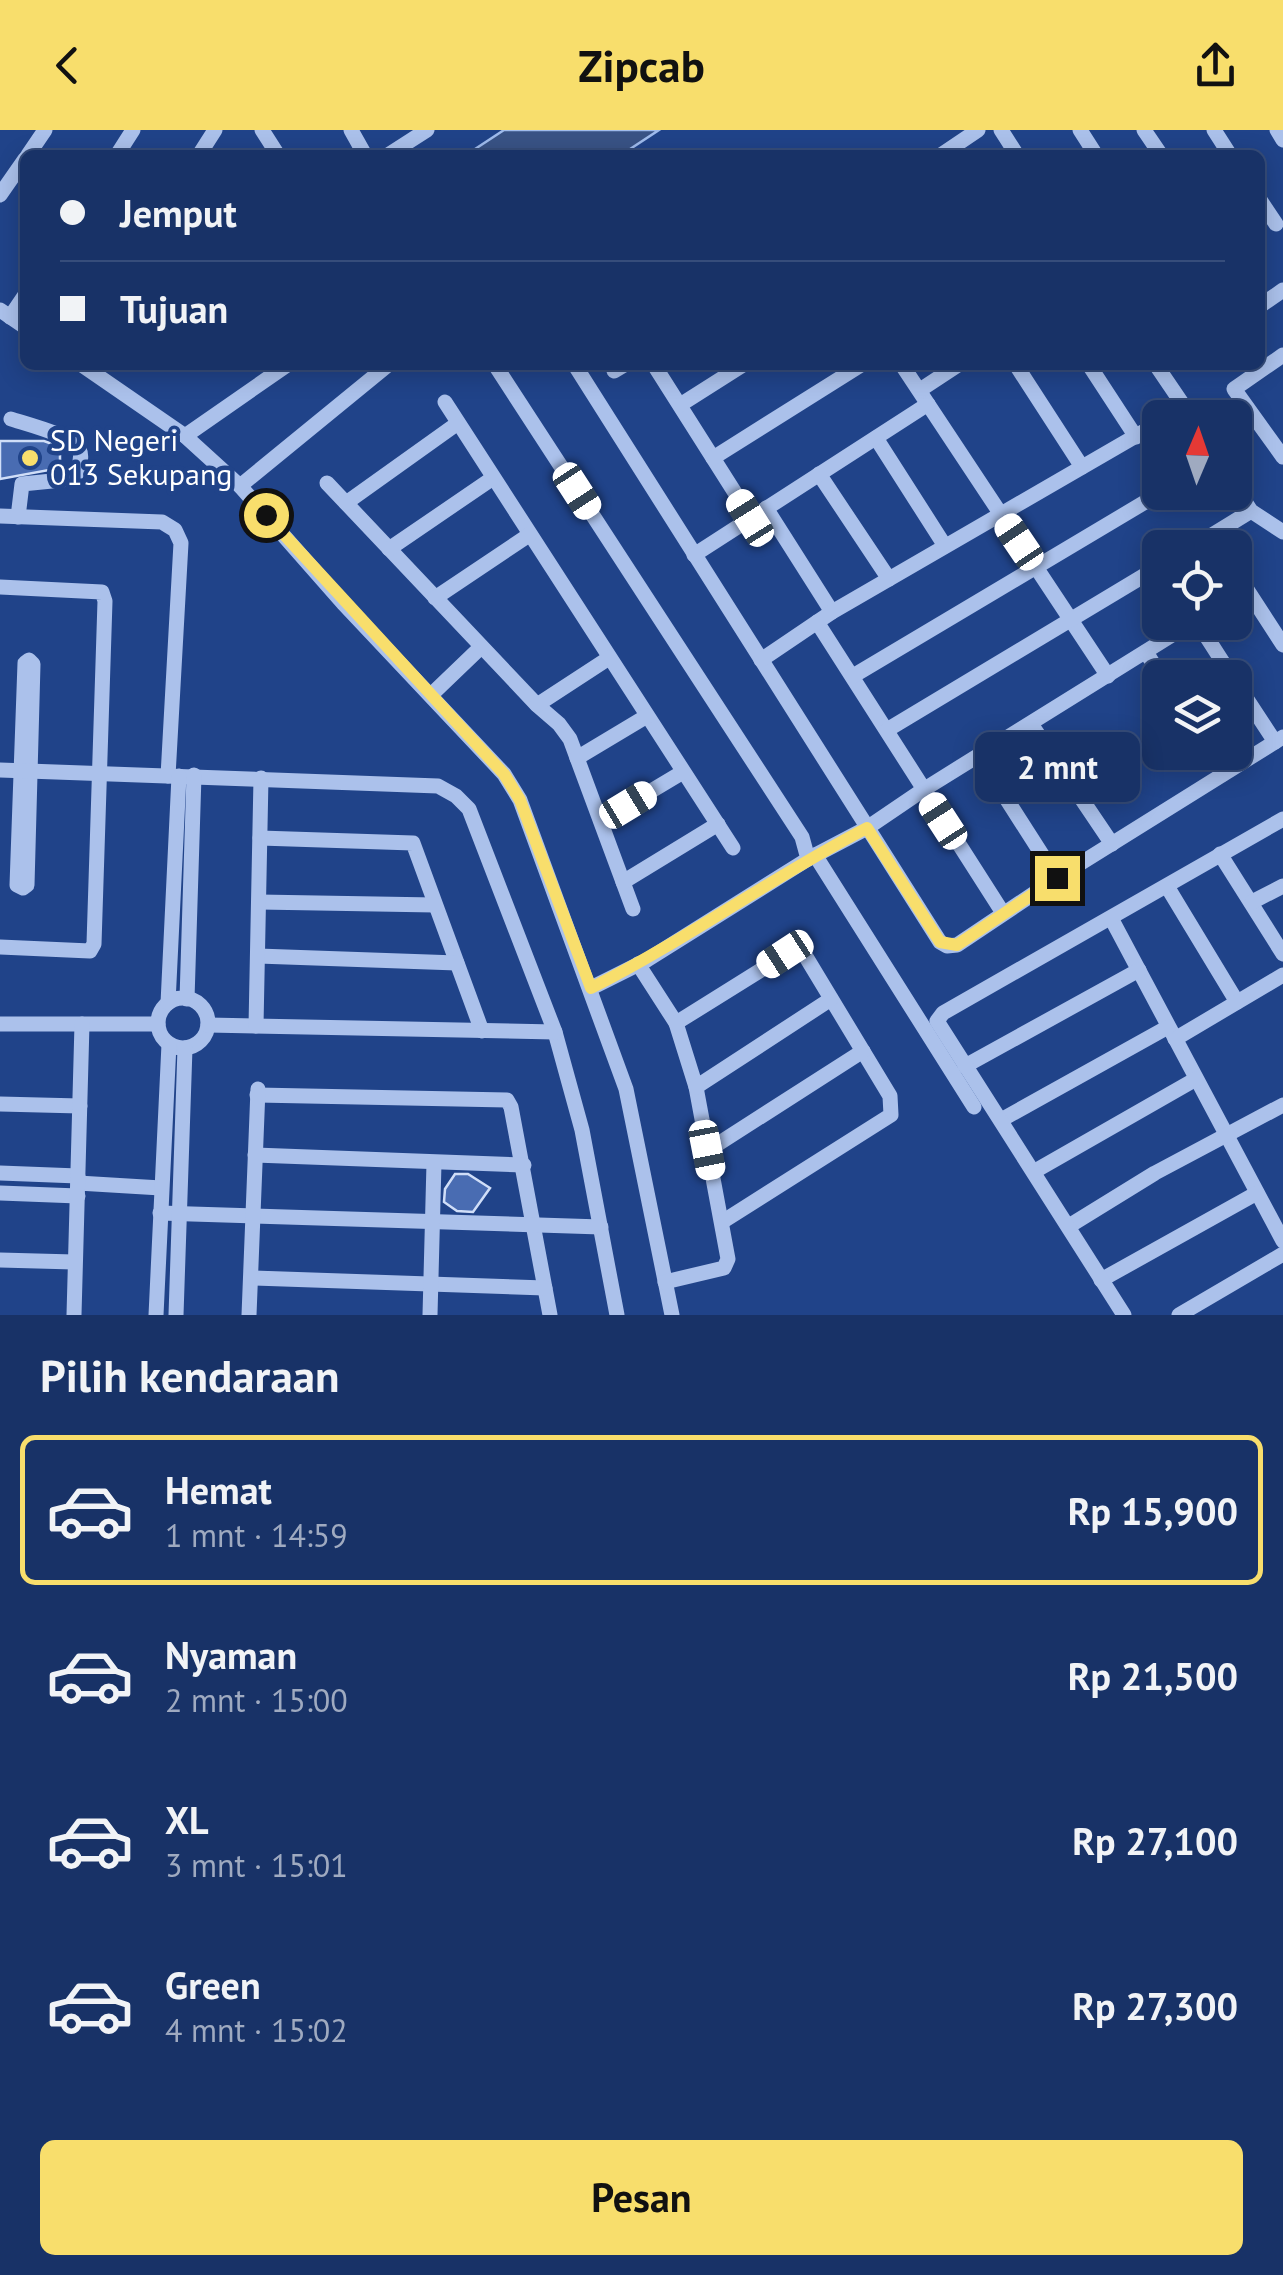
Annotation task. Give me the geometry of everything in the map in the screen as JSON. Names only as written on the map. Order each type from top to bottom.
[{"type":"street","points":[[396,150],[426,130]]},
{"type":"street","points":[[949,150],[978,130]]},
{"type":"street","points":[[1277,130],[1283,140]]},
{"type":"street","points":[[0,195],[20,166]]},
{"type":"street","points":[[96,370],[186,436],[240,486],[504,774],[520,800],[626,1089],[672,1315]]},
{"type":"street","points":[[186,436],[279,370]]},
{"type":"street","points":[[240,486],[382,370]]},
{"type":"street","points":[[498,370],[974,1107]]},
{"type":"street","points":[[577,370],[940,942],[957,945],[1279,739],[1252,703]]},
{"type":"street","points":[[657,370],[750,518]]},
{"type":"street","points":[[680,405],[735,370]]},
{"type":"street","points":[[713,458],[853,370]]},
{"type":"street","points":[[905,370],[1108,676]]},
{"type":"street","points":[[694,555],[876,438],[953,370]]},
{"type":"street","points":[[1019,370],[1082,467]]},
{"type":"street","points":[[1092,370],[1136,436]]},
{"type":"street","points":[[1160,370],[1181,400]]},
{"type":"street","points":[[1262,370],[1234,390],[1283,457]]},
{"type":"street","points":[[445,402],[733,848]]},
{"type":"street","points":[[12,419],[74,441],[81,460],[77,473],[62,480],[22,484],[18,516]]},
{"type":"street","points":[[346,503],[458,422]]},
{"type":"street","points":[[761,660],[832,612],[1142,432]]},
{"type":"street","points":[[876,438],[944,546]]},
{"type":"street","points":[[818,474],[889,579]]},
{"type":"street","points":[[388,549],[493,478]]},
{"type":"street","points":[[327,483],[559,724],[577,758],[633,908]]},
{"type":"street","points":[[852,676],[1142,504]]},
{"type":"street","points":[[766,508],[832,612]]},
{"type":"street","points":[[1229,530],[1251,512],[1283,532]]},
{"type":"street","points":[[0,516],[162,522],[175,530],[181,543],[180,776],[187,999]]},
{"type":"street","points":[[435,598],[528,534]]},
{"type":"street","points":[[887,730],[1142,577]]},
{"type":"street","points":[[0,587],[104,594],[92,949],[90,952],[0,947]]},
{"type":"street","points":[[1252,607],[1283,645]]},
{"type":"street","points":[[817,622],[1003,913]]},
{"type":"street","points":[[591,988],[867,828],[1166,640]]},
{"type":"street","points":[[431,696],[480,646]]},
{"type":"street","points":[[1146,652],[1151,660]]},
{"type":"street","points":[[537,705],[609,658]]},
{"type":"street","points":[[26,771],[27,885],[21,888],[16,884],[26,771],[33,664],[28,660],[26,771]]},
{"type":"street","points":[[577,758],[647,716]]},
{"type":"street","points":[[1031,724],[1112,844]]},
{"type":"street","points":[[978,756],[1057,878]]},
{"type":"street","points":[[0,770],[438,786],[456,796],[469,809],[555,1032],[582,1130],[616,1315]]},
{"type":"street","points":[[1220,770],[1223,774]]},
{"type":"street","points":[[601,822],[684,772]]},
{"type":"street","points":[[158,1024],[168,1003],[180,776]]},
{"type":"street","points":[[256,1026],[261,778]]},
{"type":"street","points":[[1124,1315],[1036,1171],[937,1021],[944,1013],[1283,819]]},
{"type":"street","points":[[623,882],[718,824]]},
{"type":"street","points":[[260,838],[413,843],[482,1031]]},
{"type":"street","points":[[1220,854],[1283,954]]},
{"type":"street","points":[[1252,902],[1283,886]]},
{"type":"street","points":[[1168,888],[1237,1002]]},
{"type":"street","points":[[258,902],[435,905]]},
{"type":"street","points":[[1111,918],[1283,1242]]},
{"type":"street","points":[[676,1023],[794,951],[803,952],[890,1096],[891,1115],[722,1222]]},
{"type":"street","points":[[258,956],[457,963]]},
{"type":"street","points":[[638,964],[676,1023],[696,1087],[728,1259],[724,1268],[665,1282]]},
{"type":"street","points":[[965,1066],[1140,970]]},
{"type":"street","points":[[1001,1120],[1283,975]]},
{"type":"street","points":[[696,1087],[831,998]]},
{"type":"street","points":[[168,1003],[187,999],[203,1009],[208,1025],[201,1040],[177,1046]]},
{"type":"street","points":[[0,1024],[158,1024],[177,1046],[180,1214],[176,1315]]},
{"type":"street","points":[[74,1315],[82,1024]]},
{"type":"street","points":[[208,1025],[555,1032]]},
{"type":"street","points":[[156,1315],[160,1213],[177,1046]]},
{"type":"street","points":[[707,1150],[863,1051]]},
{"type":"street","points":[[1036,1171],[1196,1079]]},
{"type":"street","points":[[249,1315],[258,1090],[507,1100],[524,1165],[550,1315]]},
{"type":"street","points":[[0,1104],[80,1106]]},
{"type":"street","points":[[1069,1226],[1226,1134],[1282,1108]]},
{"type":"street","points":[[256,1155],[524,1165]]},
{"type":"street","points":[[430,1315],[434,1163]]},
{"type":"street","points":[[0,1173],[78,1185],[162,1188]]},
{"type":"street","points":[[0,1193],[78,1185]]},
{"type":"street","points":[[1101,1280],[1257,1193]]},
{"type":"street","points":[[160,1213],[601,1227]]},
{"type":"street","points":[[1179,1315],[1283,1254]]},
{"type":"street","points":[[0,1260],[74,1262]]},
{"type":"street","points":[[251,1278],[545,1288]]},
{"type":"water","points":[[504,130],[659,130],[629,150],[474,150]]},
{"type":"building","name":"SD Negeri 013 Sekupang","points":[[0,441],[44,441],[55,445],[60,448],[60,468],[0,479]]},
{"type":"building","points":[[455,1174],[468,1174],[490,1188],[473,1212],[457,1211],[444,1202],[445,1189]]},
{"type":"place","name":"SD Negeri 013 Sekupang","points":[[30,458]]},
{"type":"route","points":[[266,515],[504,774],[520,800],[591,988],[647,960],[801,862],[867,828],[940,942],[947,946],[957,945],[1057,878]]}]
